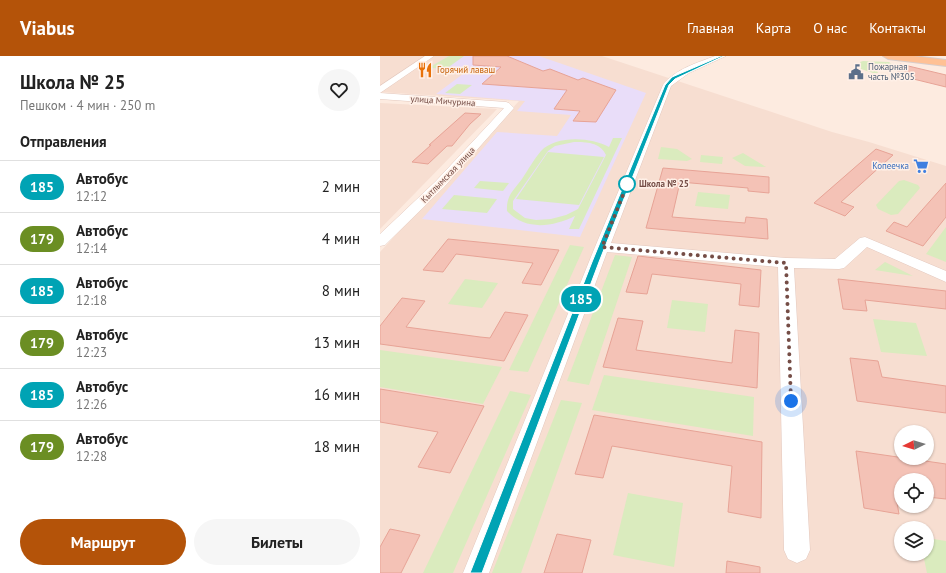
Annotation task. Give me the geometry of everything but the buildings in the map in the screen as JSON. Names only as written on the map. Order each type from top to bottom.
[{"type":"main road","points":[[888,56],[946,63]]},
{"type":"street","points":[[380,90],[430,56]]},
{"type":"street","points":[[476,573],[602,247],[667,85],[679,75],[722,56]]},
{"type":"street","name":"улица Мичурина","points":[[380,96],[506,105]]},
{"type":"street","name":"Кытлымская улица","points":[[380,242],[451,173],[508,108],[506,105]]},
{"type":"street","points":[[602,247],[786,263],[839,264],[865,241],[946,277]]},
{"type":"street","points":[[786,263],[797,550]]},
{"type":"shaded area","points":[[380,56],[602,56],[832,132],[946,166],[946,573],[380,573],[380,252],[519,101],[380,92]]},
{"type":"shaded area","name":"Школа № 25","points":[[449,56],[539,56],[646,93],[580,237],[422,219],[497,132],[557,136],[571,115],[517,111],[525,101],[436,94],[467,71],[428,68]]},
{"type":"shaded area","points":[[380,103],[497,109],[380,229]]},
{"type":"green space","points":[[449,56],[464,56],[446,69],[428,68]]},
{"type":"green space","points":[[860,62],[889,62],[893,65],[885,65],[877,71],[878,73],[873,73],[861,69]]},
{"type":"green space","points":[[457,84],[472,85],[460,94],[445,93]]},
{"type":"green space","points":[[613,138],[622,138],[579,229],[569,229],[575,216],[558,223],[540,225],[522,222],[507,211],[509,197],[538,154],[547,146],[555,142],[574,139],[593,141],[609,147]],"holes":[[[574,142],[596,145],[600,147],[606,155],[578,209],[566,215],[551,219],[536,220],[525,218],[513,209],[513,201],[548,151],[555,146]]]},
{"type":"green space","points":[[661,147],[677,149],[692,159],[687,161],[658,159]]},
{"type":"green space","points":[[548,152],[604,157],[579,205],[516,199]]},
{"type":"green space","points":[[743,153],[766,167],[745,166],[732,158]]},
{"type":"green space","points":[[701,155],[723,157],[722,164],[700,162]]},
{"type":"green space","points":[[904,180],[918,185],[920,188],[898,214],[891,215],[878,209],[876,205],[899,181]]},
{"type":"green space","points":[[480,181],[509,183],[503,191],[474,188]]},
{"type":"green space","points":[[698,192],[730,195],[728,209],[695,206]]},
{"type":"green space","points":[[454,195],[497,199],[487,213],[442,209]]},
{"type":"green space","points":[[946,227],[946,262],[926,254]]},
{"type":"green space","points":[[570,245],[584,247],[528,372],[509,370]]},
{"type":"green space","points":[[615,255],[632,257],[589,385],[567,381]]},
{"type":"green space","points":[[885,262],[913,276],[875,270]]},
{"type":"green space","points":[[465,279],[498,283],[482,308],[448,304]]},
{"type":"green space","points":[[672,300],[708,304],[705,332],[667,328]]},
{"type":"green space","points":[[873,319],[916,323],[927,356],[881,352]]},
{"type":"green space","points":[[380,350],[502,367],[483,404],[380,387]]},
{"type":"green space","points":[[604,375],[754,397],[753,436],[592,410]]},
{"type":"green space","points":[[510,391],[531,395],[453,573],[423,573]]},
{"type":"green space","points":[[561,400],[582,403],[521,573],[492,573]]},
{"type":"green space","points":[[628,493],[683,503],[674,567],[613,555]]},
{"type":"green space","points":[[934,539],[946,541],[946,573],[927,573],[924,561],[934,561]]},
{"type":"bus line","name":"185","points":[[476,573],[596,262],[667,85],[674,78],[722,56]]},
{"type":"place","name":"Горячий лаваш","points":[[425,70]]},
{"type":"place","name":"Пожарная часть №305","points":[[856,72]]},
{"type":"place","name":"Копеечка","points":[[921,166]]},
{"type":"place","name":"Школа № 25","points":[[627,184]]},
{"type":"route","points":[[627,184],[629,180],[602,247],[786,263],[791,401]]}]
